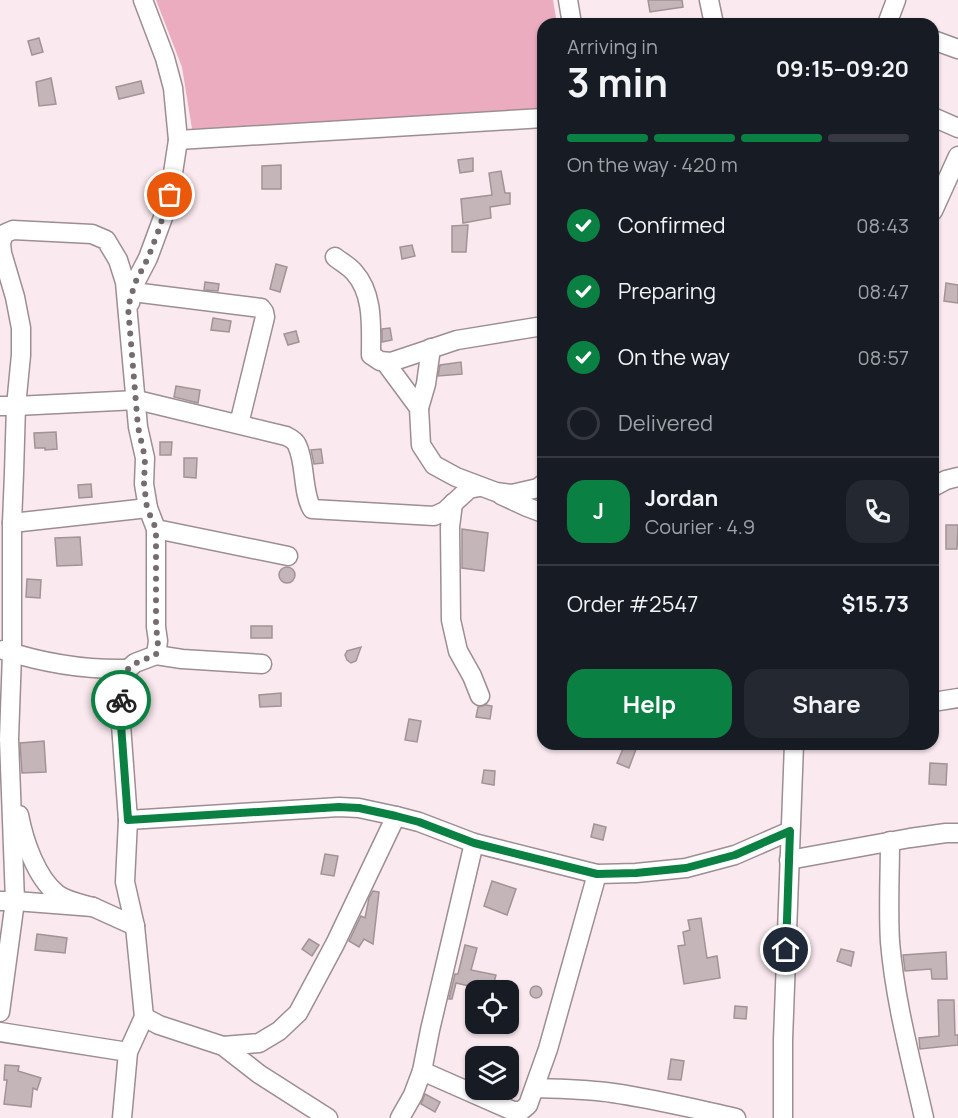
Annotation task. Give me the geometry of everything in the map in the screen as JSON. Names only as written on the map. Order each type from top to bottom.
[{"type":"street","points":[[130,300],[165,212],[170,195],[178,140],[173,88],[165,58],[143,0]]},
{"type":"street","points":[[568,0],[571,18]]},
{"type":"street","points":[[709,0],[713,18]]},
{"type":"street","points":[[891,18],[896,0]]},
{"type":"street","points":[[939,42],[958,49]]},
{"type":"street","points":[[178,140],[537,118]]},
{"type":"street","points":[[939,120],[958,128]]},
{"type":"street","points":[[939,198],[958,156]]},
{"type":"street","points":[[0,1012],[8,901],[9,739],[6,652],[8,406],[21,355],[21,328],[1,243],[4,234],[13,230],[92,234],[106,240],[118,260],[130,300],[138,427],[145,458],[144,484],[147,508],[156,529],[158,642],[156,655]]},
{"type":"street","points":[[335,257],[354,271],[364,288],[370,314],[371,355],[380,362],[390,362],[457,340],[537,327]]},
{"type":"street","points":[[130,300],[261,308],[265,317],[239,424]]},
{"type":"street","points":[[431,348],[426,384],[419,408],[421,446],[434,465],[537,511]]},
{"type":"street","points":[[385,362],[419,408]]},
{"type":"street","points":[[8,406],[137,400],[286,436],[297,444],[312,509],[434,516],[445,511],[470,489],[488,489],[512,494],[537,488]]},
{"type":"street","points":[[939,484],[958,477]]},
{"type":"street","points":[[453,503],[450,527],[451,620],[458,651],[480,696]]},
{"type":"street","points":[[8,533],[147,508]]},
{"type":"street","points":[[156,529],[288,556]]},
{"type":"street","points":[[6,652],[45,662],[106,669],[128,669]]},
{"type":"street","points":[[122,1118],[128,1052],[144,1017],[135,926],[125,882],[128,820],[120,711],[122,680],[128,669],[135,663],[156,655],[262,664]]},
{"type":"street","points":[[939,701],[958,699]]},
{"type":"street","points":[[9,739],[21,824],[39,874],[58,895],[93,907],[135,926]]},
{"type":"street","points":[[783,1118],[783,1040],[794,750]]},
{"type":"street","points":[[128,820],[339,807],[359,808],[419,822],[474,843],[597,874],[686,868],[735,855],[790,831]]},
{"type":"street","points":[[223,1046],[259,1043],[279,1031],[298,1013],[335,944],[396,816]]},
{"type":"street","points":[[789,860],[890,841],[958,833]]},
{"type":"street","points":[[890,841],[892,959],[902,1018],[924,1118]]},
{"type":"street","points":[[400,1118],[413,1095],[422,1071],[432,1018],[474,843]]},
{"type":"street","points":[[422,1071],[513,1111],[521,1111],[528,1105],[564,994],[597,874]]},
{"type":"street","points":[[8,901],[93,907]]},
{"type":"street","points":[[144,1017],[223,1046],[259,1074],[328,1118]]},
{"type":"street","points":[[0,1032],[128,1052]]},
{"type":"street","points":[[535,1088],[613,1093],[736,1118]]},
{"type":"shaded area","points":[[156,0],[553,0],[556,18],[537,18],[537,109],[192,129],[182,67]]},
{"type":"building","points":[[648,0],[682,0],[683,7],[650,12]]},
{"type":"building","points":[[39,38],[43,52],[32,55],[28,41]]},
{"type":"building","points":[[51,78],[56,104],[39,106],[36,82]]},
{"type":"building","points":[[141,81],[144,93],[119,99],[116,87]]},
{"type":"building","points":[[473,158],[473,171],[460,173],[458,160]]},
{"type":"building","points":[[281,165],[281,189],[262,189],[262,166]]},
{"type":"building","points":[[501,171],[505,193],[510,193],[510,204],[490,207],[491,218],[463,223],[461,199],[492,195],[489,173]]},
{"type":"building","points":[[468,225],[466,252],[452,252],[452,226]]},
{"type":"building","points":[[412,245],[415,256],[402,259],[400,247]]},
{"type":"building","points":[[276,264],[287,267],[280,292],[270,289]]},
{"type":"building","points":[[205,282],[219,284],[218,291],[204,290]]},
{"type":"building","points":[[946,283],[958,285],[958,303],[944,301]]},
{"type":"building","points":[[213,318],[231,321],[229,332],[211,330]]},
{"type":"building","points":[[390,328],[392,340],[382,342],[382,329]]},
{"type":"building","points":[[296,331],[299,342],[288,345],[284,334]]},
{"type":"building","points":[[461,362],[462,374],[438,376],[440,365]]},
{"type":"building","points":[[176,386],[200,390],[198,403],[174,397]]},
{"type":"building","points":[[56,432],[57,449],[35,448],[34,433]]},
{"type":"building","points":[[160,442],[172,442],[171,455],[160,455]]},
{"type":"building","points":[[321,449],[323,463],[314,464],[311,450]]},
{"type":"building","points":[[184,458],[197,458],[196,478],[184,477]]},
{"type":"building","points":[[91,484],[92,497],[79,498],[78,485]]},
{"type":"building","points":[[946,525],[958,525],[957,549],[946,549]]},
{"type":"building","points":[[462,529],[488,533],[484,571],[462,568]]},
{"type":"building","points":[[80,537],[82,565],[57,566],[55,538]]},
{"type":"building","points":[[287,567],[295,575],[287,583],[279,575]]},
{"type":"building","points":[[27,579],[41,580],[40,598],[26,597]]},
{"type":"building","points":[[251,626],[272,626],[272,638],[251,638]]},
{"type":"building","points":[[361,647],[356,661],[351,663],[347,660],[345,655],[347,651]]},
{"type":"building","points":[[281,693],[281,706],[260,707],[259,695]]},
{"type":"building","points":[[492,706],[490,719],[476,717],[478,707]]},
{"type":"building","points":[[409,719],[421,721],[417,742],[405,740]]},
{"type":"building","points":[[44,741],[46,772],[22,773],[20,743]]},
{"type":"building","points":[[622,750],[636,750],[629,768],[617,763]]},
{"type":"building","points":[[930,763],[947,764],[946,785],[929,784]]},
{"type":"building","points":[[484,770],[495,771],[494,785],[482,783]]},
{"type":"building","points":[[594,824],[606,827],[603,840],[591,837]]},
{"type":"building","points":[[325,854],[338,856],[334,876],[321,874]]},
{"type":"building","points":[[492,881],[516,889],[507,915],[484,906]]},
{"type":"building","points":[[373,891],[379,892],[373,944],[364,939],[359,947],[349,941],[361,916],[365,918],[369,898]]},
{"type":"building","points":[[701,918],[707,958],[717,956],[720,978],[684,984],[678,946],[685,945],[683,932],[690,930],[688,920]]},
{"type":"building","points":[[37,934],[67,938],[65,953],[35,950]]},
{"type":"building","points":[[309,939],[319,945],[312,956],[302,949]]},
{"type":"building","points":[[465,945],[477,948],[471,970],[496,975],[495,980],[465,980],[465,985],[456,983],[452,999],[449,999],[455,974],[458,974]]},
{"type":"building","points":[[841,949],[854,952],[851,966],[837,961]]},
{"type":"building","points":[[946,952],[947,979],[932,979],[931,969],[905,971],[903,955]]},
{"type":"building","points":[[538,986],[542,992],[538,998],[534,998],[530,990]]},
{"type":"building","points":[[938,1000],[954,1000],[955,1035],[958,1035],[958,1045],[920,1049],[919,1038],[939,1036]]},
{"type":"building","points":[[735,1006],[747,1007],[746,1019],[734,1018]]},
{"type":"building","points":[[671,1059],[684,1061],[681,1080],[668,1079]]},
{"type":"building","points":[[5,1065],[19,1066],[18,1071],[41,1078],[37,1090],[33,1088],[31,1107],[4,1104],[7,1080],[4,1080]]},
{"type":"building","points":[[425,1094],[440,1102],[435,1112],[421,1104]]},
{"type":"way so far","points":[[121,700],[122,680],[128,669],[135,663],[156,655],[158,642],[156,529],[147,508],[144,484],[145,458],[138,427],[128,307],[135,283],[148,258],[170,195]]},
{"type":"route","points":[[121,700],[128,820],[339,807],[359,808],[419,822],[474,843],[597,874],[636,873],[686,868],[709,863],[735,855],[790,831],[786,950]]}]
